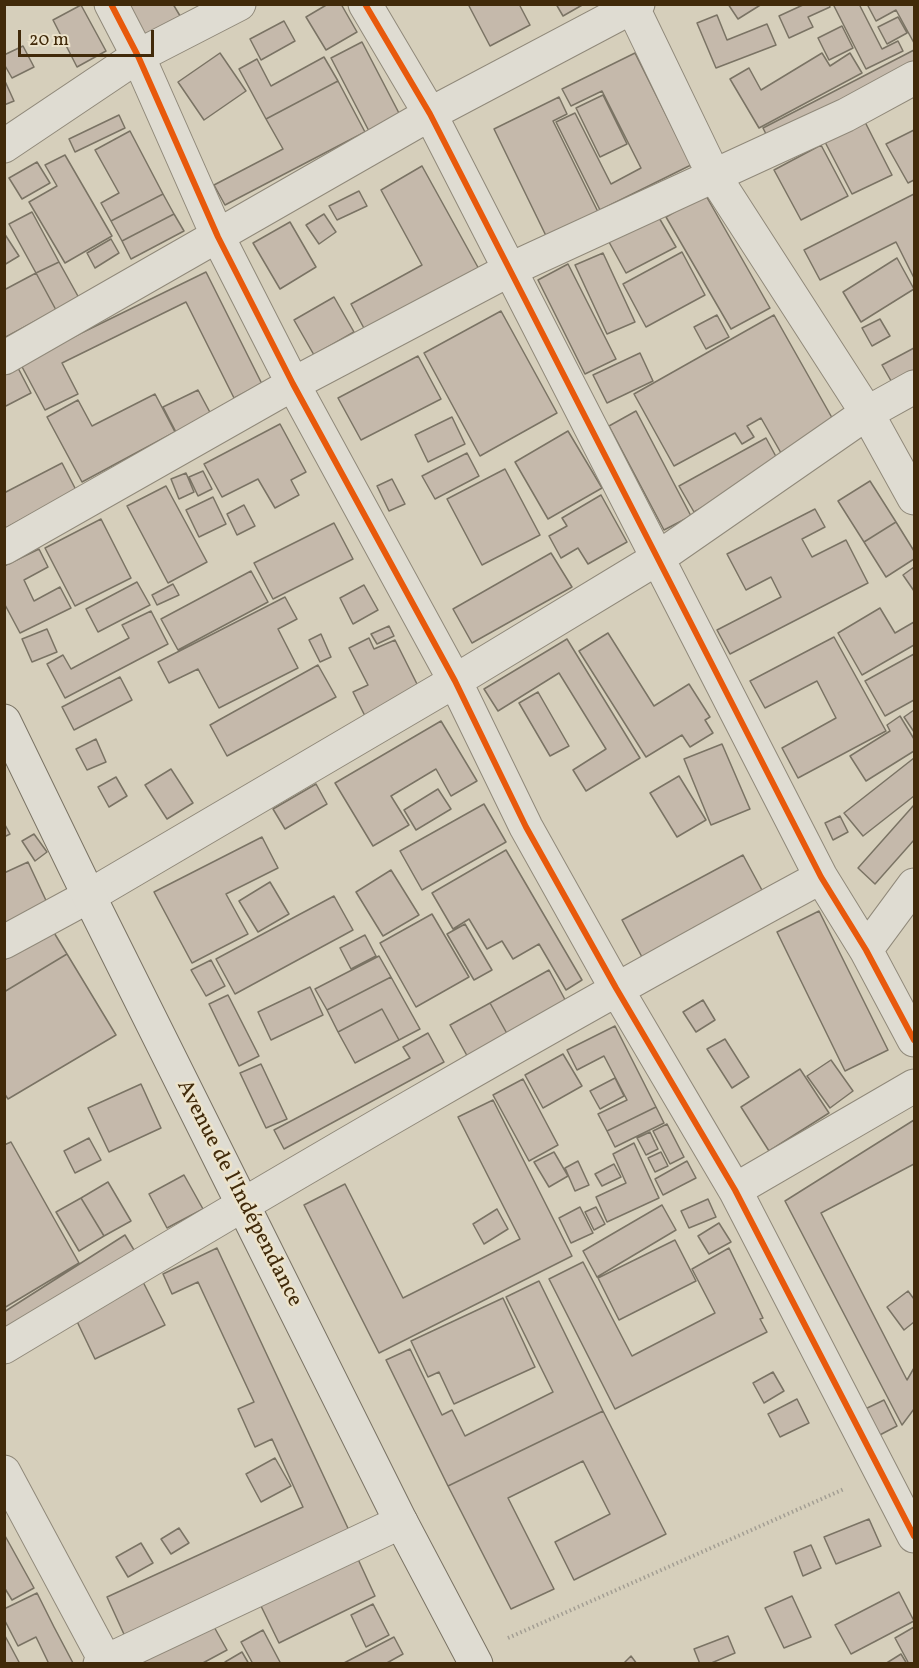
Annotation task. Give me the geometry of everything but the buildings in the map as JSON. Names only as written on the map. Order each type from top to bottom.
[{"type":"street","points":[[111,4],[138,56],[218,237],[293,384],[455,681],[526,827],[616,988],[735,1190],[915,1536]]},
{"type":"street","points":[[4,146],[138,56],[239,4]]},
{"type":"street","points":[[365,4],[430,114],[821,877],[866,950],[915,1040]]},
{"type":"street","points":[[4,358],[430,114],[634,5],[713,174],[867,413],[915,498]]},
{"type":"street","points":[[4,548],[293,384],[509,270],[713,174],[846,115],[915,78]]},
{"type":"street","points":[[4,942],[89,896],[455,681],[658,558],[867,413],[915,387]]},
{"type":"street","name":"Avenue de l'Indépendance","points":[[4,721],[401,1522],[474,1659]]},
{"type":"street","points":[[4,1347],[243,1204],[616,988],[821,877]]},
{"type":"street","points":[[866,950],[915,885]]},
{"type":"street","points":[[735,1190],[915,1086]]},
{"type":"street","points":[[4,1472],[105,1663],[401,1522]]},
{"type":"path","points":[[474,1659],[883,1472]]},
{"type":"cycle path","points":[[111,4],[138,56],[218,237],[293,384],[455,681],[526,827],[616,988],[735,1190],[914,1536]]},
{"type":"cycle path","points":[[365,4],[430,114],[821,877],[866,950],[914,1040]]}]
